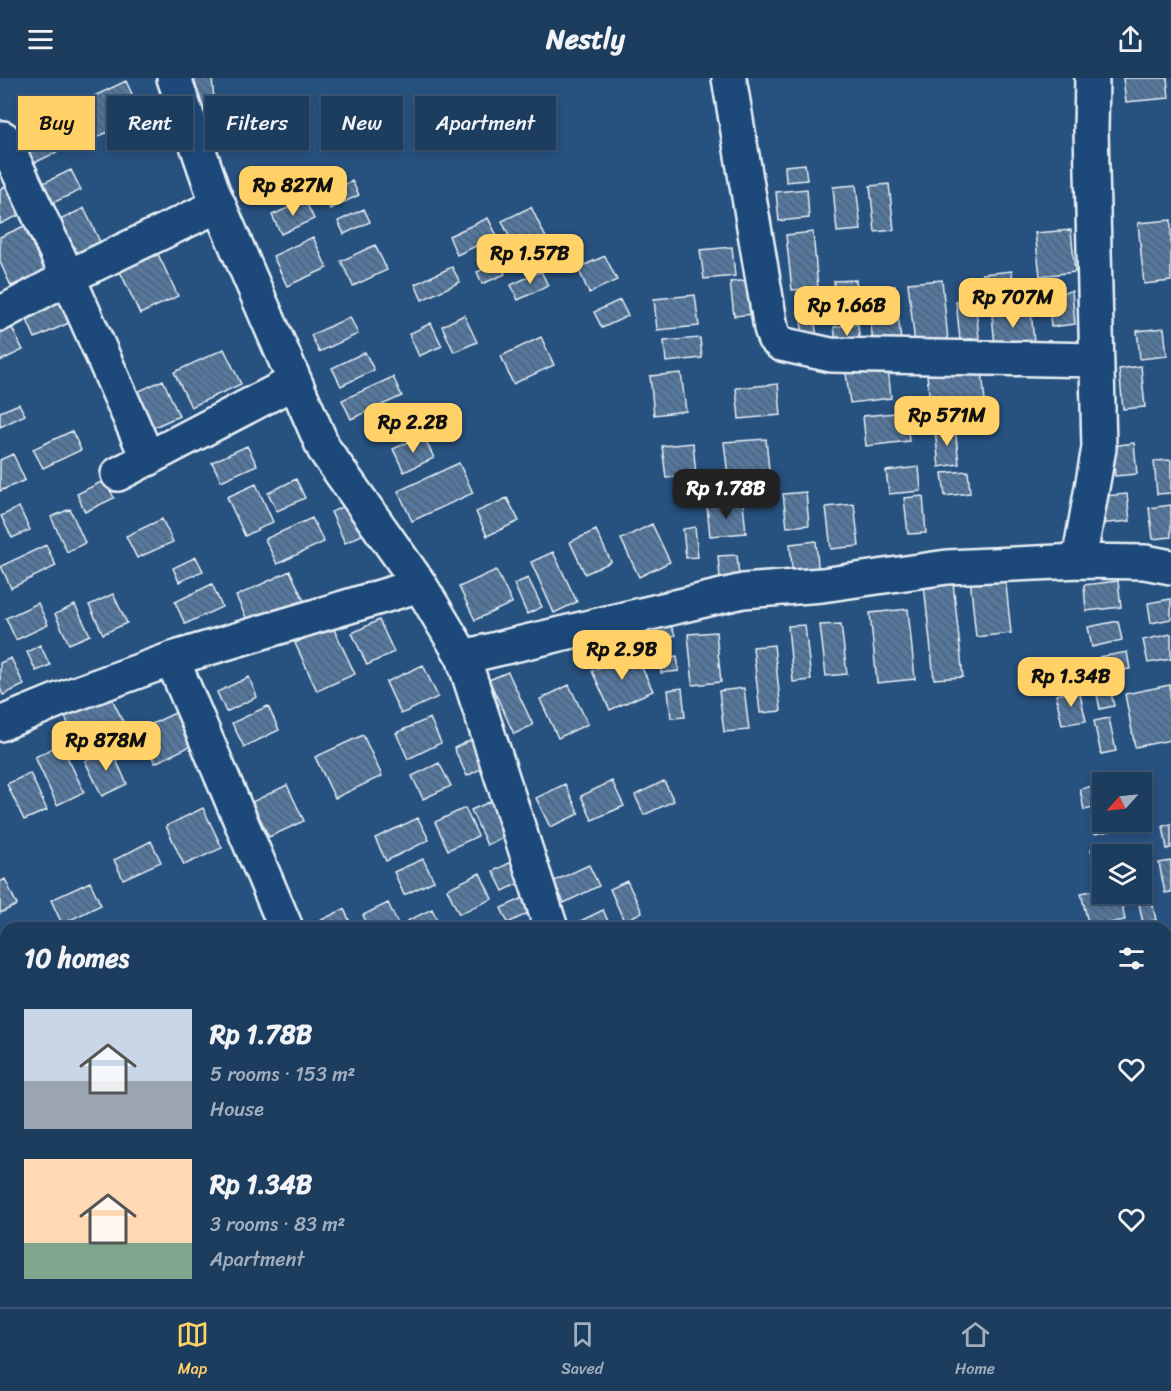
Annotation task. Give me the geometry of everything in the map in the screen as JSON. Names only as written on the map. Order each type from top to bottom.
[{"type":"street","points":[[174,78],[219,205],[324,449],[420,585],[463,657],[549,922]]},
{"type":"street","points":[[729,78],[771,328],[774,338],[781,344],[831,355],[1096,360]]},
{"type":"street","points":[[1079,561],[1099,448],[1091,141],[1092,78]]},
{"type":"street","points":[[3,138],[68,277],[148,459]]},
{"type":"street","points":[[0,314],[68,277],[219,205]]},
{"type":"street","points":[[118,474],[294,382]]},
{"type":"street","points":[[463,657],[743,591],[822,585],[947,567],[1079,561],[1145,562],[1171,567]]},
{"type":"street","points":[[0,724],[61,699],[172,659],[420,585]]},
{"type":"street","points":[[172,659],[283,922]]},
{"type":"building","points":[[193,78],[212,78],[214,96],[205,96],[205,112],[197,113]]},
{"type":"building","points":[[1123,78],[1167,78],[1169,98],[1126,102]]},
{"type":"building","points":[[126,81],[133,96],[107,96],[107,133],[95,138],[95,96]]},
{"type":"building","points":[[18,126],[18,150],[59,151],[24,168],[6,131]]},
{"type":"building","points":[[805,164],[807,180],[786,182],[785,166]]},
{"type":"building","points":[[71,170],[81,190],[48,205],[39,185]]},
{"type":"building","points":[[352,181],[359,195],[330,209],[323,194]]},
{"type":"building","points":[[10,184],[24,213],[0,224],[0,189]]},
{"type":"building","points":[[889,184],[894,230],[875,232],[870,186]]},
{"type":"building","points":[[856,185],[861,230],[837,232],[833,187]]},
{"type":"building","points":[[807,189],[809,218],[779,221],[776,192]]},
{"type":"building","points":[[305,200],[314,219],[281,234],[272,215]]},
{"type":"building","points":[[531,207],[549,244],[519,258],[502,221]]},
{"type":"building","points":[[84,208],[100,242],[66,258],[50,225]]},
{"type":"building","points":[[364,209],[370,222],[344,234],[338,221]]},
{"type":"building","points":[[488,218],[497,236],[457,255],[449,236]]},
{"type":"building","points":[[1171,220],[1171,281],[1144,284],[1138,223]]},
{"type":"building","points":[[24,226],[45,271],[11,286],[0,262],[0,237]]},
{"type":"building","points":[[1071,230],[1075,272],[1040,276],[1035,233]]},
{"type":"building","points":[[813,232],[818,288],[792,290],[786,235]]},
{"type":"building","points":[[313,237],[327,268],[287,286],[273,256]]},
{"type":"building","points":[[375,245],[387,270],[353,286],[341,261]]},
{"type":"building","points":[[732,247],[735,276],[704,279],[700,250]]},
{"type":"building","points":[[156,250],[178,296],[140,314],[118,267]]},
{"type":"building","points":[[605,256],[617,280],[589,293],[578,268]]},
{"type":"building","points":[[500,262],[505,274],[482,284],[477,272]]},
{"type":"building","points":[[452,267],[460,282],[422,300],[415,284]]},
{"type":"building","points":[[541,271],[548,286],[518,300],[511,285]]},
{"type":"building","points":[[1012,271],[1014,299],[985,302],[982,274]]},
{"type":"building","points":[[750,280],[754,314],[734,316],[730,282]]},
{"type":"building","points":[[856,280],[859,308],[837,311],[834,281]]},
{"type":"building","points":[[942,280],[948,340],[915,344],[908,283]]},
{"type":"building","points":[[895,286],[901,341],[873,343],[867,288]]},
{"type":"building","points":[[1072,291],[1075,324],[1051,327],[1048,294]]},
{"type":"building","points":[[57,292],[71,322],[35,338],[22,308]]},
{"type":"building","points":[[695,295],[699,326],[657,330],[654,299]]},
{"type":"building","points":[[975,299],[979,338],[960,340],[956,301]]},
{"type":"building","points":[[620,300],[628,316],[602,328],[594,312]]},
{"type":"building","points":[[813,308],[817,338],[803,339],[800,310]]},
{"type":"building","points":[[1031,311],[1034,342],[995,346],[992,315]]},
{"type":"building","points":[[464,315],[477,342],[454,352],[442,326]]},
{"type":"building","points":[[350,317],[358,334],[319,352],[311,335]]},
{"type":"building","points":[[9,322],[23,350],[0,361],[0,326]]},
{"type":"building","points":[[431,323],[442,346],[419,356],[409,334]]},
{"type":"building","points":[[858,324],[860,347],[837,350],[834,327]]},
{"type":"building","points":[[1164,328],[1167,356],[1140,359],[1137,331]]},
{"type":"building","points":[[541,337],[554,365],[513,384],[501,356]]},
{"type":"building","points":[[700,338],[702,358],[666,362],[664,341]]},
{"type":"building","points":[[224,349],[241,384],[191,407],[174,372]]},
{"type":"building","points":[[365,352],[374,370],[341,386],[332,368]]},
{"type":"building","points":[[1141,366],[1145,407],[1123,409],[1119,369]]},
{"type":"building","points":[[888,369],[891,398],[850,403],[846,373]]},
{"type":"building","points":[[982,370],[986,413],[932,419],[927,375]]},
{"type":"building","points":[[681,373],[686,411],[654,415],[650,376]]},
{"type":"building","points":[[393,377],[402,396],[351,419],[342,400]]},
{"type":"building","points":[[163,380],[179,416],[152,428],[135,393]]},
{"type":"building","points":[[778,384],[781,415],[739,419],[736,388]]},
{"type":"building","points":[[19,404],[25,415],[0,427],[0,412]]},
{"type":"building","points":[[906,412],[909,441],[866,446],[863,416]]},
{"type":"building","points":[[955,428],[959,464],[939,467],[935,430]]},
{"type":"building","points":[[72,431],[81,450],[43,468],[33,449]]},
{"type":"building","points":[[423,435],[434,458],[404,472],[393,449]]},
{"type":"building","points":[[766,439],[770,480],[729,484],[724,442]]},
{"type":"building","points":[[693,443],[696,475],[666,478],[662,446]]},
{"type":"building","points":[[1134,443],[1137,474],[1115,476],[1112,446]]},
{"type":"building","points":[[247,446],[257,465],[221,481],[212,462]]},
{"type":"building","points":[[13,454],[25,480],[0,491],[0,460]]},
{"type":"building","points":[[1171,460],[1171,493],[1157,494],[1154,461]]},
{"type":"building","points":[[459,463],[473,493],[412,521],[398,491]]},
{"type":"building","points":[[919,467],[921,491],[889,494],[886,471]]},
{"type":"building","points":[[968,471],[970,493],[945,496],[942,473]]},
{"type":"building","points":[[296,479],[305,498],[277,511],[268,493]]},
{"type":"building","points":[[105,480],[114,498],[85,512],[77,494]]},
{"type":"building","points":[[256,484],[273,522],[245,536],[227,497]]},
{"type":"building","points":[[806,492],[809,525],[787,527],[783,494]]},
{"type":"building","points":[[1127,494],[1130,521],[1097,524],[1094,497]]},
{"type":"building","points":[[923,496],[926,533],[908,534],[904,498]]},
{"type":"building","points":[[507,498],[519,521],[487,536],[476,512]]},
{"type":"building","points":[[353,502],[368,532],[345,543],[331,512]]},
{"type":"building","points":[[743,503],[746,533],[710,536],[707,506]]},
{"type":"building","points":[[854,504],[859,546],[831,549],[826,507]]},
{"type":"building","points":[[1171,505],[1171,537],[1153,539],[1149,508]]},
{"type":"building","points":[[19,507],[30,530],[12,538],[1,516]]},
{"type":"building","points":[[70,509],[85,543],[67,552],[51,517]]},
{"type":"building","points":[[312,518],[324,542],[277,564],[265,539]]},
{"type":"building","points":[[162,519],[173,542],[137,558],[126,536]]},
{"type":"building","points":[[652,524],[670,562],[639,577],[621,539]]},
{"type":"building","points":[[695,527],[698,557],[686,558],[683,529]]},
{"type":"building","points":[[596,530],[611,562],[585,574],[570,542]]},
{"type":"building","points":[[816,541],[819,577],[793,580],[790,544]]},
{"type":"building","points":[[46,545],[56,566],[11,588],[1,566]]},
{"type":"building","points":[[553,552],[577,602],[554,613],[531,562]]},
{"type":"building","points":[[737,555],[739,576],[720,578],[718,556]]},
{"type":"building","points":[[196,557],[203,571],[179,582],[173,568]]},
{"type":"building","points":[[496,570],[512,603],[475,620],[459,587]]},
{"type":"building","points":[[290,571],[305,603],[251,628],[236,596]]},
{"type":"building","points":[[1005,575],[1011,633],[976,637],[970,578]]},
{"type":"building","points":[[528,578],[542,607],[527,614],[514,584]]},
{"type":"building","points":[[1118,581],[1121,607],[1086,611],[1084,585]]},
{"type":"building","points":[[953,582],[963,677],[934,679],[924,585]]},
{"type":"building","points":[[212,584],[222,607],[185,624],[175,602]]},
{"type":"building","points":[[113,594],[127,623],[103,634],[89,605]]},
{"type":"building","points":[[1171,599],[1171,619],[1151,623],[1148,603]]},
{"type":"building","points":[[38,603],[48,625],[16,640],[6,618]]},
{"type":"building","points":[[75,605],[90,635],[69,644],[55,614]]},
{"type":"building","points":[[908,609],[915,679],[877,683],[870,613]]},
{"type":"building","points":[[665,612],[675,635],[653,645],[643,623]]},
{"type":"building","points":[[379,620],[394,652],[367,665],[352,633]]},
{"type":"building","points":[[1118,621],[1122,640],[1092,647],[1088,627]]},
{"type":"building","points":[[841,624],[847,674],[826,676],[820,625]]},
{"type":"building","points":[[332,625],[355,674],[317,691],[295,643]]},
{"type":"building","points":[[805,625],[811,680],[793,682],[788,626]]},
{"type":"building","points":[[716,632],[721,682],[693,685],[688,634]]},
{"type":"building","points":[[1171,634],[1171,659],[1148,663],[1143,640]]},
{"type":"building","points":[[40,645],[50,665],[36,671],[27,652]]},
{"type":"building","points":[[774,645],[781,711],[760,713],[753,647]]},
{"type":"building","points":[[634,651],[653,691],[610,710],[592,671]]},
{"type":"building","points":[[1127,652],[1130,669],[1103,674],[1099,657]]},
{"type":"building","points":[[677,656],[679,671],[661,673],[660,658]]},
{"type":"building","points":[[11,658],[24,685],[3,695],[0,688],[0,663]]},
{"type":"building","points":[[423,665],[438,697],[401,714],[386,682]]},
{"type":"building","points":[[508,672],[533,725],[514,734],[489,680]]},
{"type":"building","points":[[249,677],[257,697],[226,712],[217,692]]},
{"type":"building","points":[[1109,683],[1114,706],[1100,709],[1095,685]]},
{"type":"building","points":[[569,685],[588,724],[558,738],[540,699]]},
{"type":"building","points":[[1170,685],[1171,740],[1135,747],[1125,694]]},
{"type":"building","points":[[682,688],[685,717],[671,718],[668,690]]},
{"type":"building","points":[[744,688],[749,730],[724,732],[719,691]]},
{"type":"building","points":[[1079,690],[1086,721],[1062,725],[1056,695]]},
{"type":"building","points":[[109,693],[123,721],[77,742],[64,715]]},
{"type":"building","points":[[268,706],[279,730],[244,747],[232,723]]},
{"type":"building","points":[[177,712],[193,745],[155,763],[139,730]]},
{"type":"building","points":[[430,718],[441,743],[408,759],[396,733]]},
{"type":"building","points":[[1109,718],[1116,751],[1101,754],[1094,721]]},
{"type":"building","points":[[363,735],[382,776],[335,798],[315,757]]},
{"type":"building","points":[[479,736],[492,763],[467,776],[454,748]]},
{"type":"building","points":[[61,744],[84,792],[57,805],[35,757]]},
{"type":"building","points":[[111,749],[127,784],[102,796],[85,761]]},
{"type":"building","points":[[439,763],[451,786],[423,799],[412,776]]},
{"type":"building","points":[[30,773],[47,810],[24,820],[7,784]]},
{"type":"building","points":[[612,781],[624,806],[592,820],[581,796]]},
{"type":"building","points":[[664,781],[674,801],[644,815],[635,795]]},
{"type":"building","points":[[565,784],[579,814],[550,827],[536,798]]},
{"type":"building","points":[[287,785],[304,821],[269,837],[252,802]]},
{"type":"building","points":[[1092,786],[1092,808],[1084,810],[1080,789]]},
{"type":"building","points":[[501,797],[517,831],[487,845],[471,810]]},
{"type":"building","points":[[203,808],[222,848],[184,865],[166,826]]},
{"type":"building","points":[[465,808],[478,836],[448,850],[435,822]]},
{"type":"building","points":[[418,818],[429,840],[386,861],[375,838]]},
{"type":"building","points":[[1171,824],[1171,848],[1167,849],[1163,826]]},
{"type":"building","points":[[151,841],[161,862],[123,879],[114,860]]},
{"type":"building","points":[[520,858],[530,878],[503,891],[493,871]]},
{"type":"building","points":[[423,859],[434,881],[404,895],[394,872]]},
{"type":"building","points":[[1171,861],[1171,892],[1165,893],[1159,863]]},
{"type":"building","points":[[589,865],[599,886],[564,903],[554,881]]},
{"type":"building","points":[[480,873],[492,899],[459,914],[447,889]]},
{"type":"building","points":[[5,879],[17,905],[0,913],[0,882]]},
{"type":"building","points":[[627,881],[642,912],[624,921],[610,889]]},
{"type":"building","points":[[90,882],[101,905],[66,922],[61,922],[51,900]]},
{"type":"building","points":[[1092,891],[1092,904],[1122,904],[1125,920],[1088,922],[1081,893]]},
{"type":"building","points":[[530,895],[537,909],[508,922],[501,908]]},
{"type":"building","points":[[1152,901],[1156,920],[1143,922],[1139,904],[1152,904]]},
{"type":"building","points":[[388,903],[397,922],[366,922],[363,915]]},
{"type":"building","points":[[344,909],[350,922],[319,922]]},
{"type":"building","points":[[432,909],[438,922],[407,922]]},
{"type":"building","points":[[603,910],[608,922],[578,922]]}]
